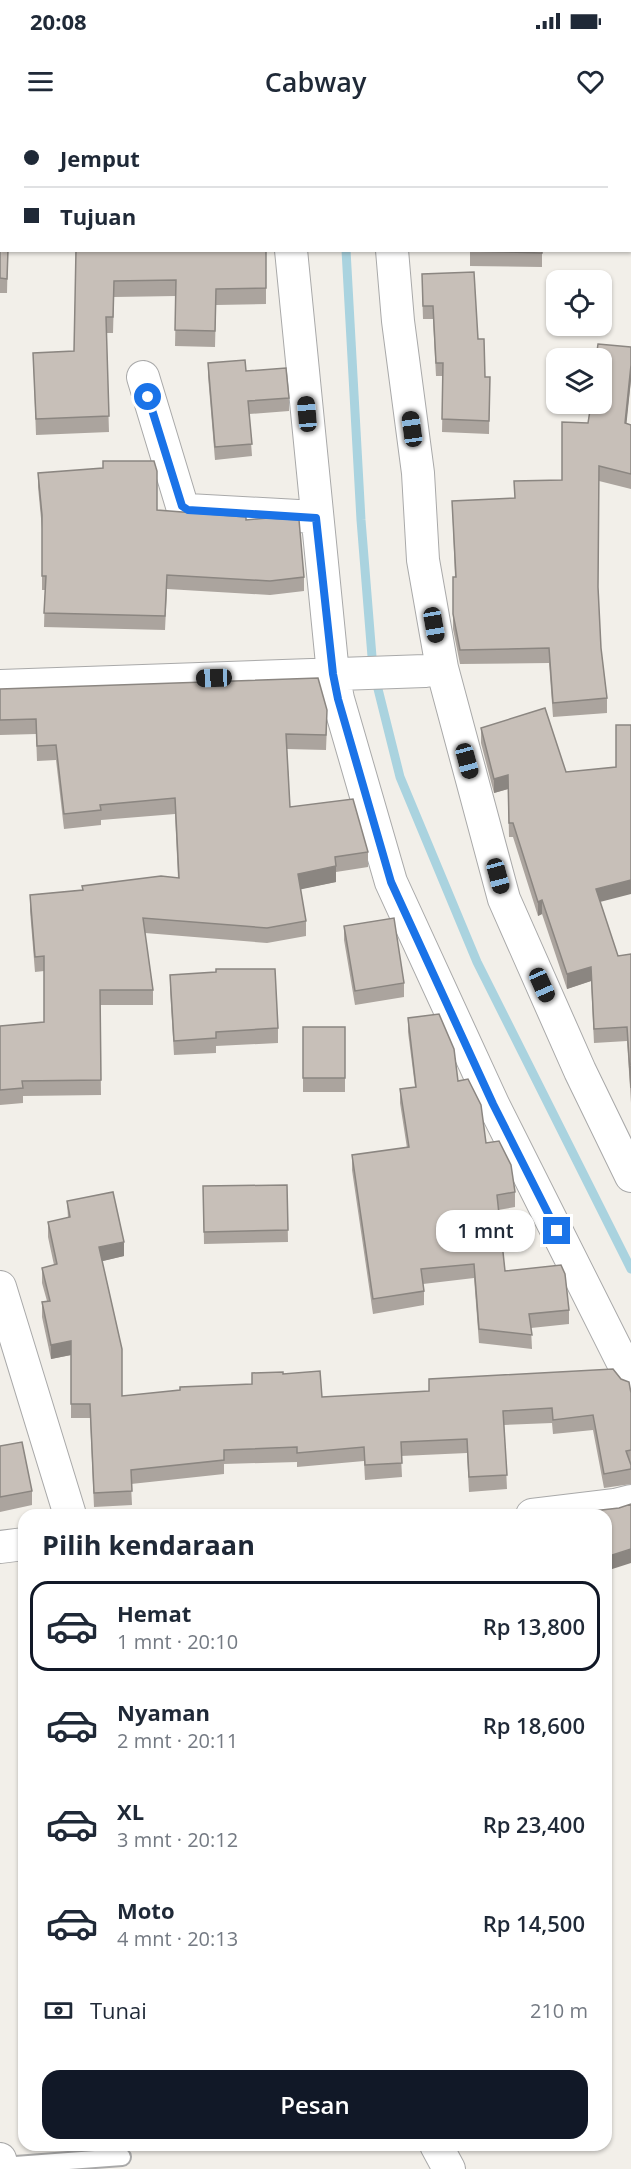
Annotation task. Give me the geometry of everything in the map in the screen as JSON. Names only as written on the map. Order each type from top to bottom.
[{"type":"street","points":[[291,252],[316,518],[342,674],[338,699],[391,882],[493,1104],[631,1379]]},
{"type":"street","points":[[392,252],[398,321],[418,473],[433,669],[504,900],[580,1071],[631,1176]]},
{"type":"street","points":[[143,377],[182,506],[188,510],[316,518]]},
{"type":"street","points":[[0,686],[433,669]]},
{"type":"street","points":[[0,1287],[68,1509]]},
{"type":"street","points":[[582,1509],[631,1501]]},
{"type":"street","points":[[0,1547],[18,1545]]},
{"type":"street","points":[[439,2151],[449,2169]]},
{"type":"lane","points":[[2,2165],[122,2157]]},
{"type":"building","points":[[0,252],[8,252],[7,279],[0,278]]},
{"type":"building","points":[[76,252],[266,252],[266,288],[216,289],[215,331],[175,330],[176,280],[114,281],[113,317],[106,317],[109,416],[36,419],[33,353],[74,351]]},
{"type":"building","points":[[474,272],[478,339],[484,339],[485,377],[490,377],[489,421],[442,419],[443,363],[436,363],[433,306],[423,306],[422,274]]},
{"type":"building","points":[[598,344],[631,347],[625,423],[631,425],[631,474],[599,466],[598,587],[601,648],[607,698],[553,703],[549,648],[460,650],[453,614],[453,577],[456,577],[452,501],[515,498],[514,481],[562,480],[562,422],[588,423],[589,414],[612,414],[612,348],[597,348]]},
{"type":"building","points":[[245,360],[246,371],[286,368],[289,398],[248,401],[252,444],[215,447],[208,363]]},
{"type":"building","points":[[103,461],[154,461],[157,471],[157,510],[246,517],[246,520],[268,518],[299,520],[304,577],[270,581],[167,575],[165,616],[44,613],[46,576],[42,576],[42,515],[38,473],[103,468]]},
{"type":"building","points":[[318,678],[327,710],[326,735],[286,734],[290,807],[353,799],[368,852],[335,857],[336,866],[298,874],[306,921],[267,928],[143,918],[153,990],[100,990],[101,1080],[22,1081],[23,1088],[0,1090],[0,1026],[44,1022],[44,956],[35,957],[30,895],[83,890],[82,886],[161,876],[179,878],[175,798],[100,805],[101,810],[64,814],[56,745],[37,746],[36,719],[0,720],[0,689]]},
{"type":"building","points":[[545,708],[566,772],[616,767],[616,725],[631,725],[631,880],[596,889],[618,956],[631,954],[631,1088],[627,1027],[594,1029],[591,967],[567,974],[542,900],[538,902],[513,823],[509,823],[508,775],[494,779],[481,728]]},
{"type":"building","points":[[394,918],[404,983],[355,991],[344,926]]},
{"type":"building","points":[[216,969],[275,969],[278,1028],[216,1032],[216,1038],[174,1041],[170,975],[216,972]]},
{"type":"building","points":[[439,1014],[454,1049],[458,1081],[468,1079],[481,1105],[486,1143],[499,1141],[511,1165],[515,1192],[497,1195],[505,1271],[561,1265],[565,1274],[569,1310],[529,1314],[532,1335],[479,1329],[474,1264],[421,1269],[424,1291],[373,1299],[352,1155],[409,1147],[400,1089],[416,1087],[408,1018]]},
{"type":"building","points":[[303,1027],[345,1027],[345,1078],[303,1078]]},
{"type":"building","points":[[287,1185],[288,1230],[204,1232],[203,1186]]},
{"type":"building","points":[[113,1192],[124,1242],[99,1247],[122,1349],[122,1396],[180,1390],[180,1387],[252,1384],[252,1373],[283,1372],[283,1374],[320,1371],[322,1397],[429,1391],[429,1379],[613,1369],[621,1379],[629,1382],[631,1393],[631,1450],[626,1451],[631,1469],[604,1474],[593,1415],[553,1420],[552,1408],[503,1411],[507,1475],[469,1477],[467,1439],[401,1442],[402,1463],[365,1465],[364,1447],[297,1453],[297,1447],[224,1450],[224,1460],[131,1470],[132,1491],[94,1493],[90,1404],[71,1404],[71,1341],[51,1345],[42,1302],[50,1301],[42,1268],[57,1264],[48,1222],[70,1217],[67,1201]]},
{"type":"building","points":[[22,1442],[32,1491],[0,1497],[0,1446]]},
{"type":"building","points":[[631,1504],[631,1549],[612,1555],[610,1509]]},
{"type":"waterway","points":[[346,252],[361,520],[373,669],[400,777],[477,962],[631,1269]]},
{"type":"route","points":[[148,397],[182,506],[188,510],[316,518],[333,674],[338,699],[391,882],[493,1104],[557,1231]]}]
